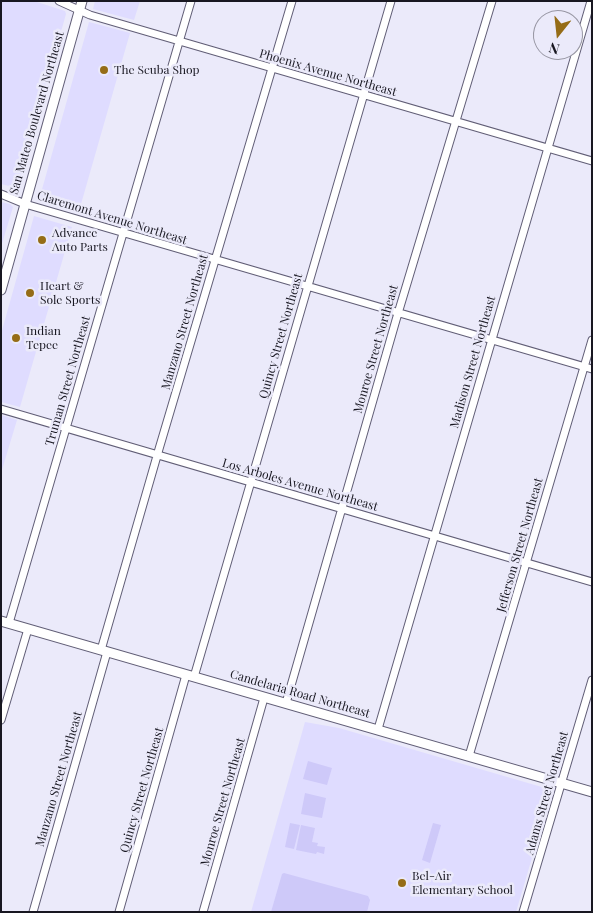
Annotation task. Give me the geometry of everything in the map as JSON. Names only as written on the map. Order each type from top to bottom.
[{"type":"main road","name":"San Mateo Boulevard Northeast","points":[[1,290],[80,5]]},
{"type":"main road","name":"Candelaria Road Northeast","points":[[5,622],[592,792]]},
{"type":"street","name":"Phoenix Avenue Northeast","points":[[59,1],[80,5],[90,15],[592,162]]},
{"type":"street","name":"Truman Street Northeast","points":[[5,622],[66,428],[190,1]]},
{"type":"street","name":"Manzano Street Northeast","points":[[33,912],[157,455],[292,1]]},
{"type":"street","name":"Quincy Street Northeast","points":[[119,912],[250,482],[391,1]]},
{"type":"street","name":"Monroe Street Northeast","points":[[286,703],[398,313],[492,1]]},
{"type":"street","name":"Madison Street Northeast","points":[[378,729],[591,1]]},
{"type":"street","name":"Claremont Avenue Northeast","points":[[1,194],[25,204],[592,369]]},
{"type":"street","name":"Jefferson Street Northeast","points":[[469,756],[592,340]]},
{"type":"street","name":"Los Arboles Avenue Northeast","points":[[1,409],[592,582]]},
{"type":"street","points":[[1,720],[28,629]]},
{"type":"street","name":"Adams Street Northeast","points":[[523,912],[592,680]]},
{"type":"street","name":"Monroe Street Northeast","points":[[203,912],[264,698]]},
{"type":"shaded area","points":[[1,1],[34,1],[65,11],[66,14],[17,188],[1,184]]},
{"type":"shaded area","points":[[95,1],[140,1],[134,20],[93,9]]},
{"type":"shaded area","points":[[89,22],[130,33],[79,211],[39,200]]},
{"type":"shaded area","points":[[1,202],[10,204],[13,207],[1,247]]},
{"type":"shaded area","points":[[34,216],[72,227],[20,407],[1,402],[1,334]]},
{"type":"shaded area","points":[[1,415],[17,420],[1,473]]},
{"type":"shaded area","points":[[305,722],[339,728],[552,790],[516,912],[251,912]]},
{"type":"shaded area","points":[[308,761],[332,768],[327,785],[303,779]]},
{"type":"shaded area","points":[[305,793],[326,798],[322,818],[301,814]]},
{"type":"shaded area","points":[[290,823],[300,825],[294,849],[285,847]]},
{"type":"shaded area","points":[[433,823],[441,825],[430,863],[422,860]]},
{"type":"shaded area","points":[[301,825],[315,828],[312,842],[318,843],[317,846],[325,847],[324,854],[296,850]]},
{"type":"shaded area","points":[[282,874],[368,896],[370,900],[367,912],[271,912]]},
{"type":"place","name":"The Scuba Shop","points":[[104,70]]},
{"type":"place","name":"Advance Auto Parts","points":[[42,240]]},
{"type":"place","name":"Heart & Sole Sports","points":[[30,293]]},
{"type":"place","name":"Indian Tepee","points":[[16,338]]},
{"type":"place","name":"Bel-Air Elementary School","points":[[402,883]]}]
